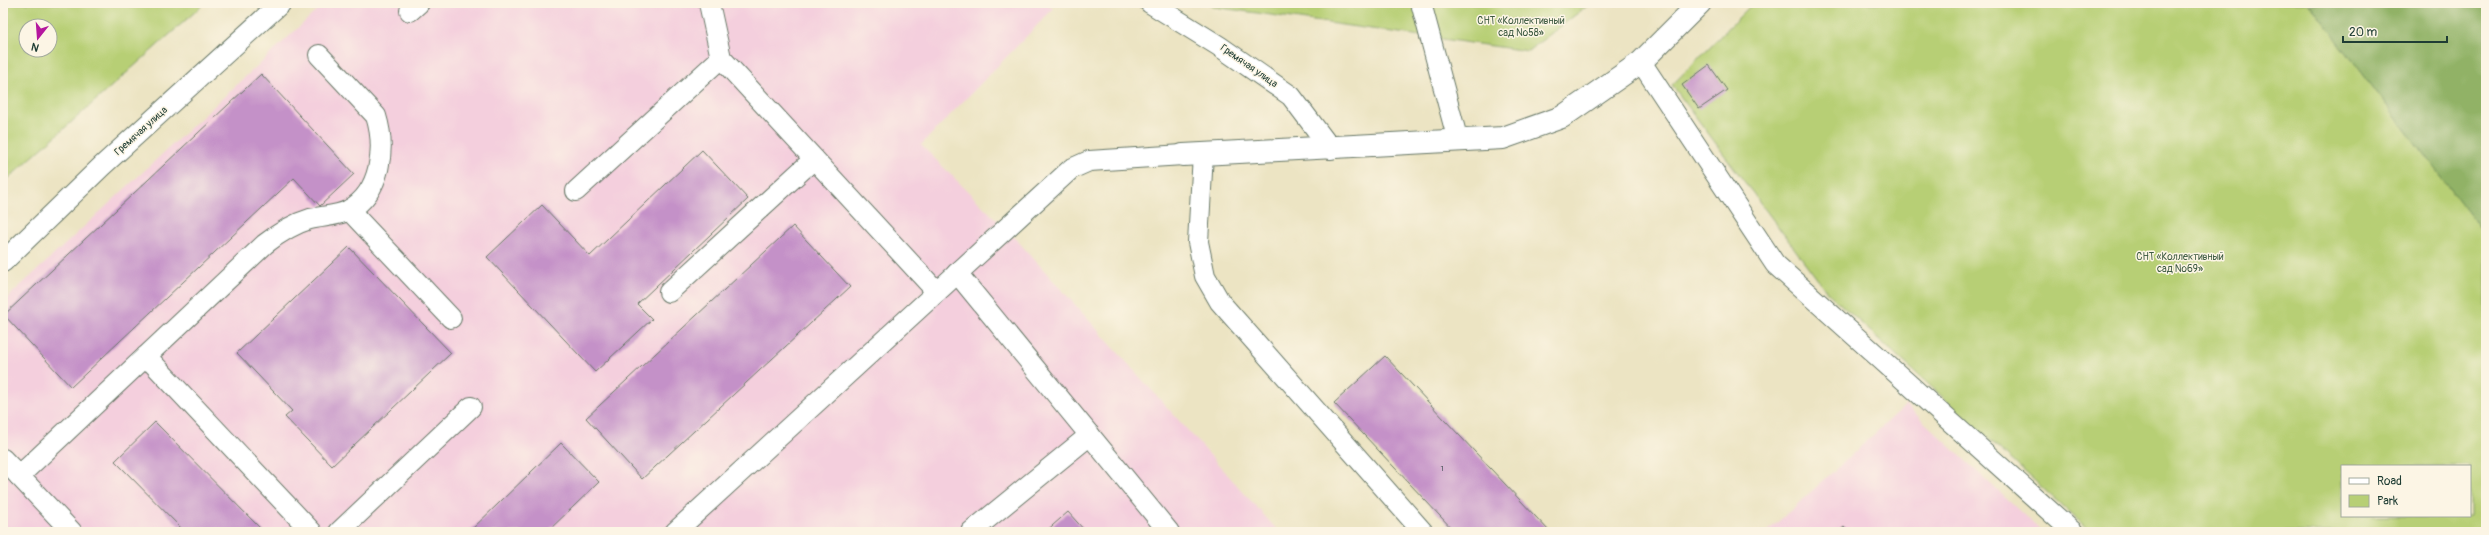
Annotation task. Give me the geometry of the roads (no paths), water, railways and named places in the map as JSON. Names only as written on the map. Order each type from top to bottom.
[{"type":"street","points":[[1193,155],[1503,138],[1562,118],[1641,62],[1700,3]]},
{"type":"lane","name":"Гремячая улица","points":[[3,262],[102,166],[281,3]]},
{"type":"lane","points":[[709,3],[721,58],[937,292]]},
{"type":"lane","name":"Гремячая улица","points":[[1150,3],[1219,46],[1292,96],[1331,148]]},
{"type":"lane","points":[[1421,3],[1458,141]]},
{"type":"lane","points":[[19,476],[265,244],[283,230],[310,219],[349,210],[367,194],[375,181],[379,165],[380,127],[376,116],[319,55]]},
{"type":"lane","points":[[576,191],[721,58]]},
{"type":"lane","points":[[1641,62],[1775,264],[2073,532]]},
{"type":"lane","points":[[675,532],[1071,170],[1089,161],[1193,155],[1198,242],[1205,276],[1220,302],[1423,532]]},
{"type":"lane","points":[[669,292],[814,160]]},
{"type":"lane","points":[[349,210],[451,318]]},
{"type":"lane","points":[[957,273],[1170,532]]},
{"type":"lane","points":[[146,356],[312,532]]},
{"type":"lane","points":[[339,532],[471,407]]},
{"type":"lane","points":[[971,532],[1090,435]]},
{"type":"lane","points":[[3,459],[72,532]]},
{"type":"park label","name":"СНТ «Коллективный сад №58»","points":[[1521,26]]},
{"type":"park label","name":"СНТ «Коллективный сад №69»","points":[[2180,262]]}]
